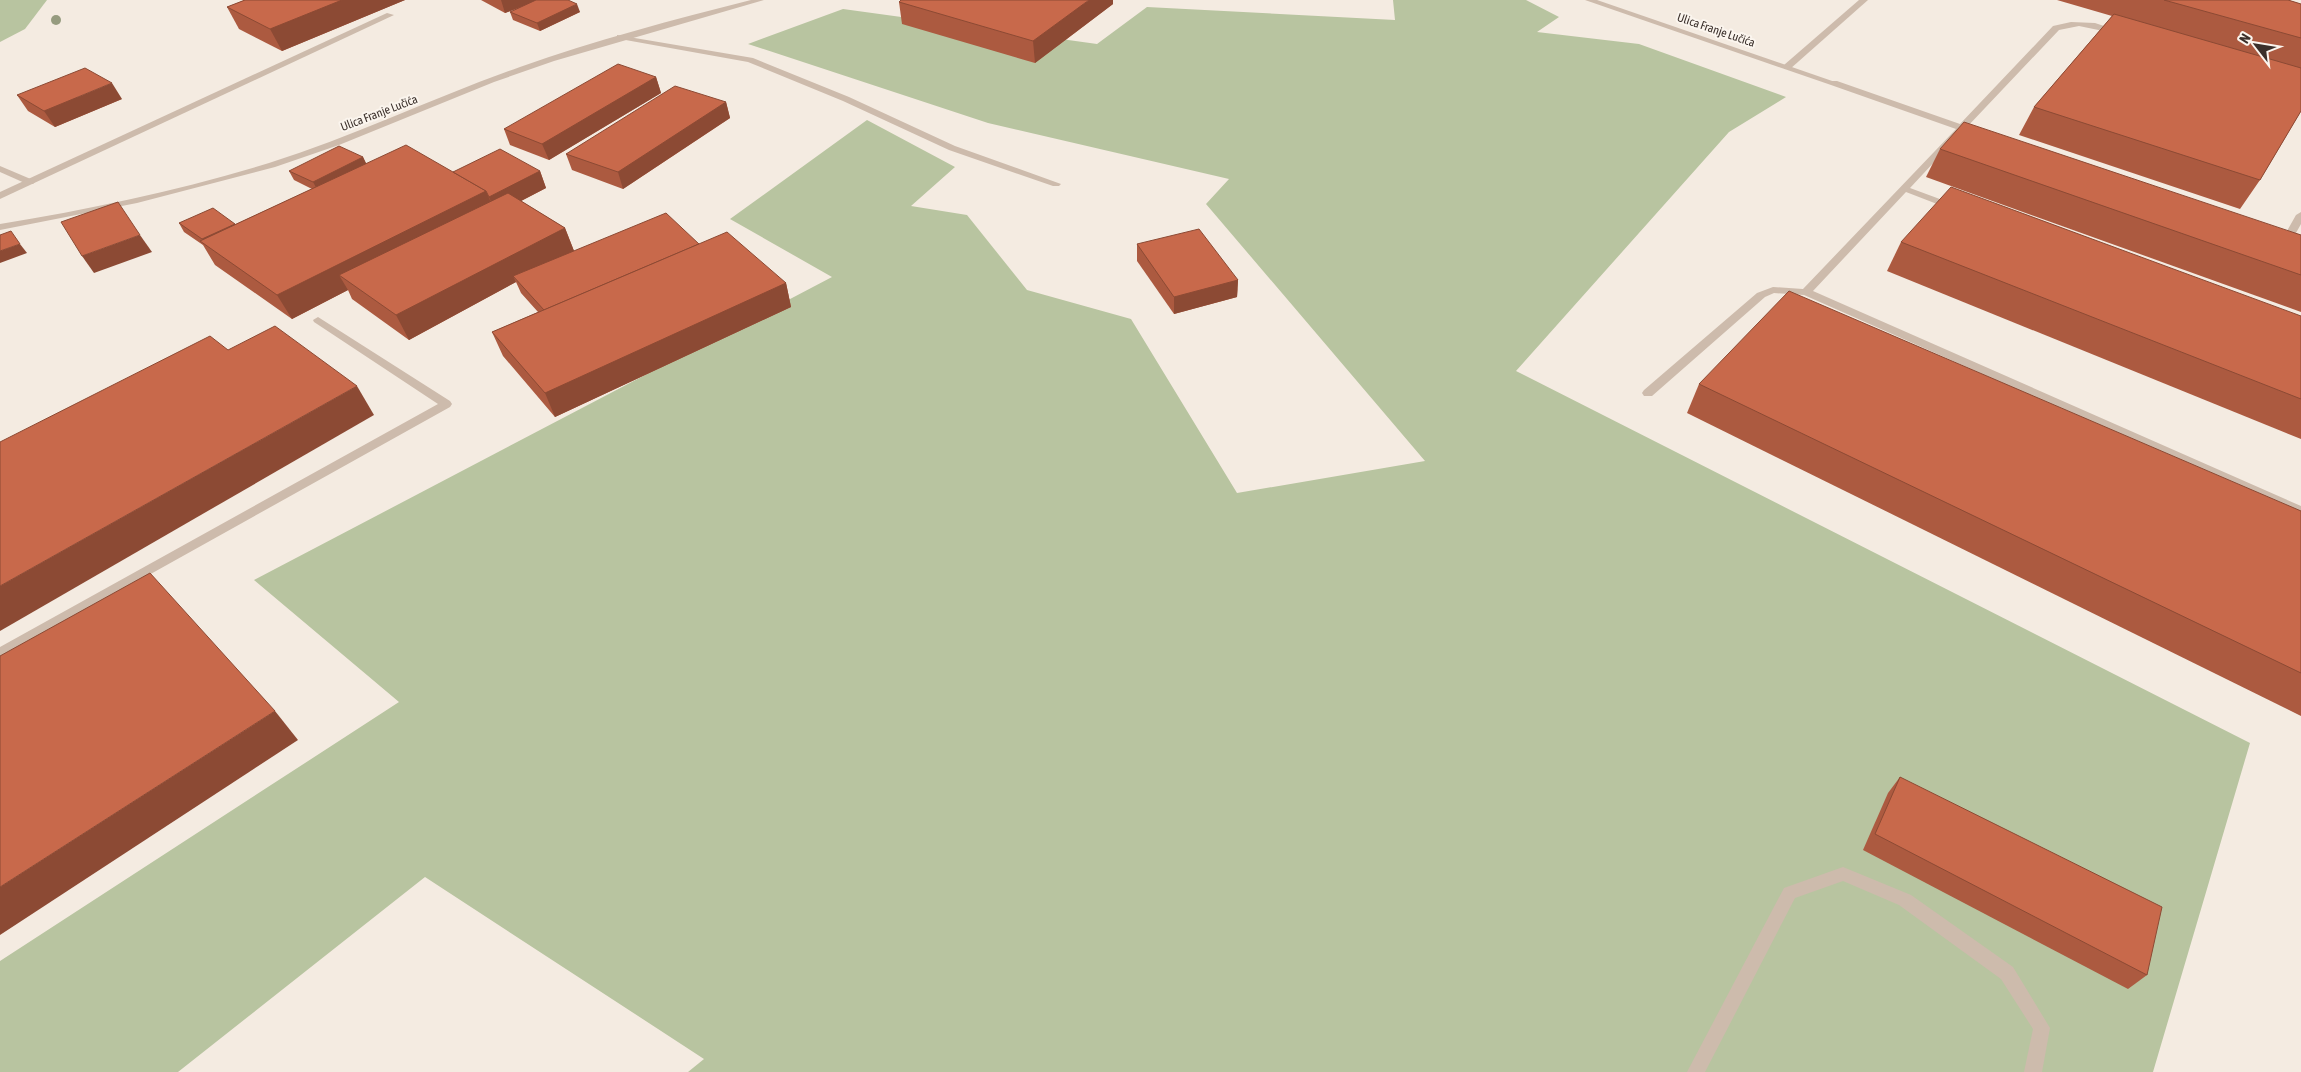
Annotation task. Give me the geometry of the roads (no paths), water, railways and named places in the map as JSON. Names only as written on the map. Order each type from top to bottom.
[{"type":"street","name":"Ulica Franje Lučića","points":[[0,227],[164,195],[273,165],[390,124],[521,70],[620,37],[760,0]]},
{"type":"street","name":"Ulica Franje Lučića","points":[[1590,0],[1981,134]]},
{"type":"street","points":[[1787,67],[1864,0]]},
{"type":"street","points":[[0,196],[390,15]]},
{"type":"street","points":[[1806,292],[2056,28],[2065,24],[2084,24],[2130,35]]},
{"type":"street","points":[[620,37],[750,60],[846,99],[952,148],[1056,184]]},
{"type":"street","points":[[0,169],[30,182]]},
{"type":"street","points":[[1905,189],[1960,210]]},
{"type":"street","points":[[2286,240],[2301,215]]},
{"type":"street","points":[[1648,393],[1761,295],[1773,290],[1806,292],[2301,511]]},
{"type":"street","points":[[0,653],[446,404],[318,320]]},
{"type":"street","points":[[1696,1072],[1790,893],[1843,874],[1905,900],[2007,973],[2042,1028],[2033,1072]]}]
